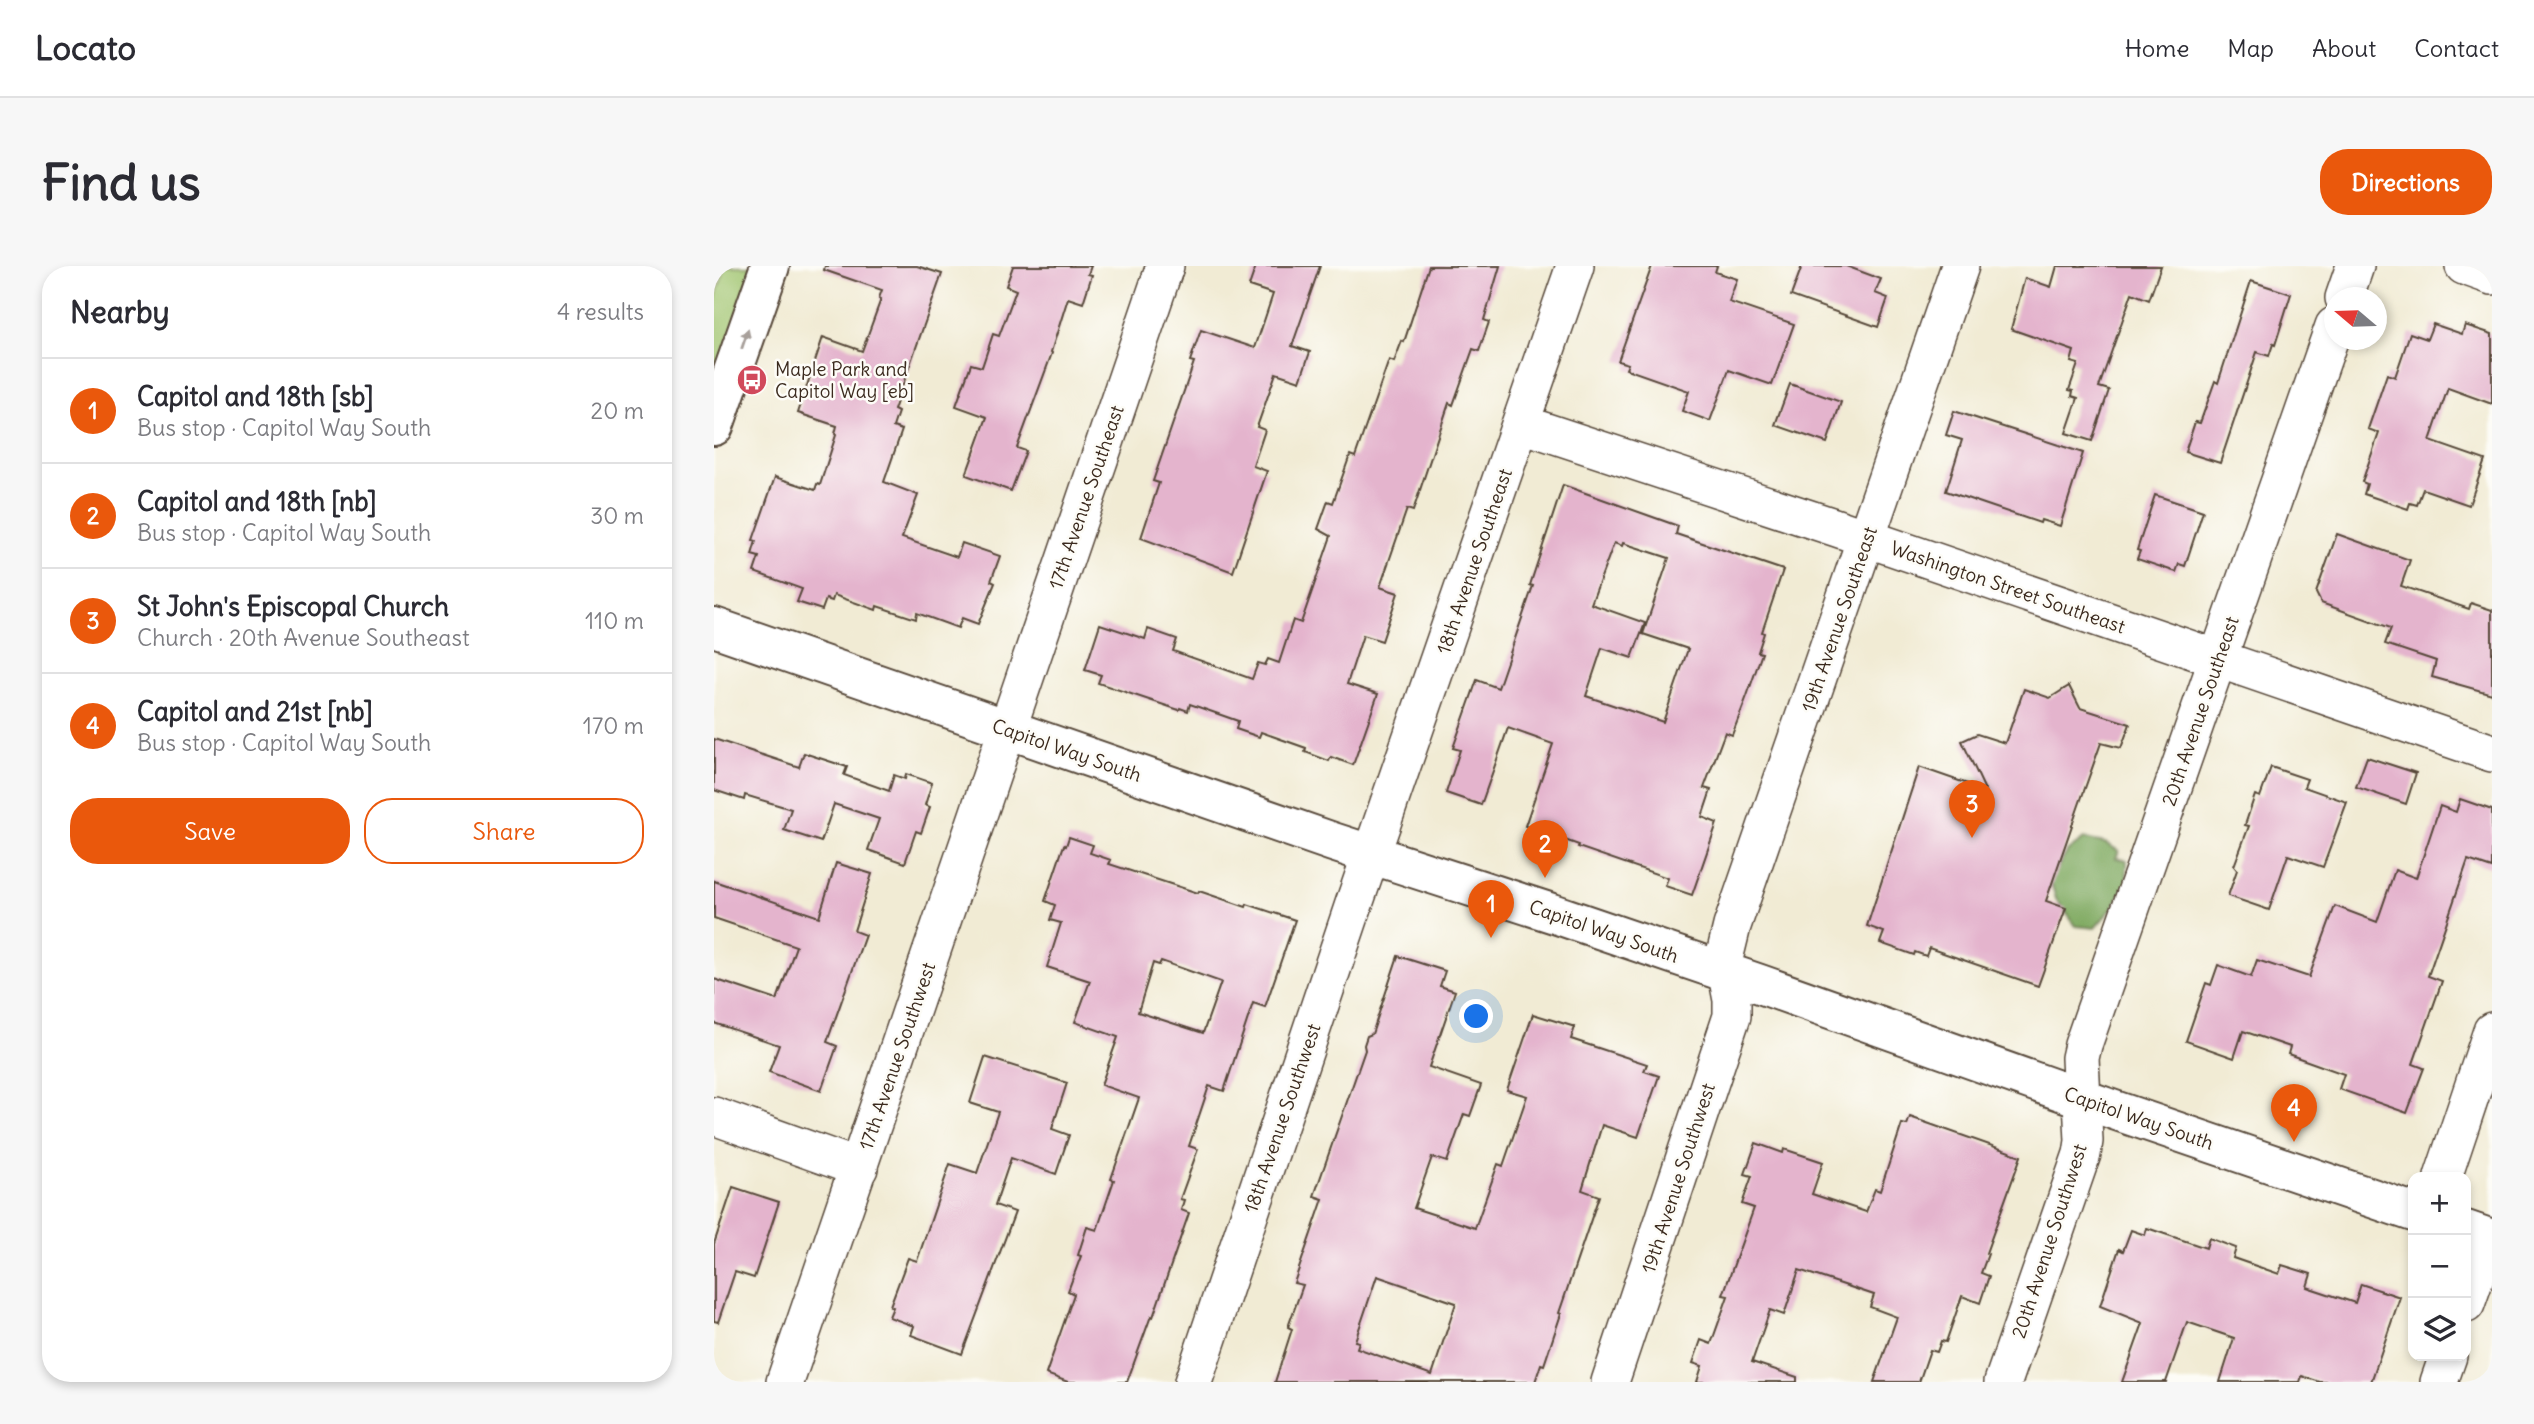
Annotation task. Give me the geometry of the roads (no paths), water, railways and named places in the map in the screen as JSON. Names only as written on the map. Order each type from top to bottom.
[{"type":"main road","points":[[714,426],[770,266]]},
{"type":"main road","name":"Capitol Way South","points":[[714,627],[1371,854],[1725,972],[2408,1211]]},
{"type":"street","name":"17th Avenue Southeast","points":[[1007,729],[1165,266]]},
{"type":"street","name":"18th Avenue Southeast","points":[[1371,854],[1575,266]]},
{"type":"street","name":"19th Avenue Southeast","points":[[1725,972],[1724,959],[1732,926],[1960,266]]},
{"type":"street","points":[[2348,287],[2355,266]]},
{"type":"street","points":[[2464,266],[2492,276]]},
{"type":"street","name":"20th Avenue Southeast","points":[[2082,1098],[2080,1058],[2083,1045],[2326,350]]},
{"type":"street","name":"Washington Street Southeast","points":[[1522,424],[1866,538],[2492,752]]},
{"type":"street","name":"17th Avenue Southwest","points":[[785,1382],[1007,729]]},
{"type":"street","name":"18th Avenue Southwest","points":[[1192,1382],[1371,854]]},
{"type":"street","name":"19th Avenue Southwest","points":[[1610,1382],[1732,1016],[1732,1000],[1725,972]]},
{"type":"street","points":[[2444,1172],[2492,1031]]},
{"type":"street","name":"20th Avenue Southwest","points":[[2003,1382],[2082,1154],[2082,1098]]},
{"type":"street","points":[[714,1116],[859,1168]]},
{"type":"street","points":[[2467,1298],[2482,1236]]},
{"type":"street","points":[[2439,1382],[2446,1361]]},
{"type":"place","name":"Maple Park and Capitol Way [eb]","points":[[752,380]]},
{"type":"place","name":"St John's Episcopal Church","points":[[1972,838]]},
{"type":"place","name":"Capitol and 18th [nb]","points":[[1545,878]]},
{"type":"place","name":"Capitol and 18th [sb]","points":[[1491,938]]},
{"type":"place","name":"Capitol and 21st [nb]","points":[[2294,1142]]}]
